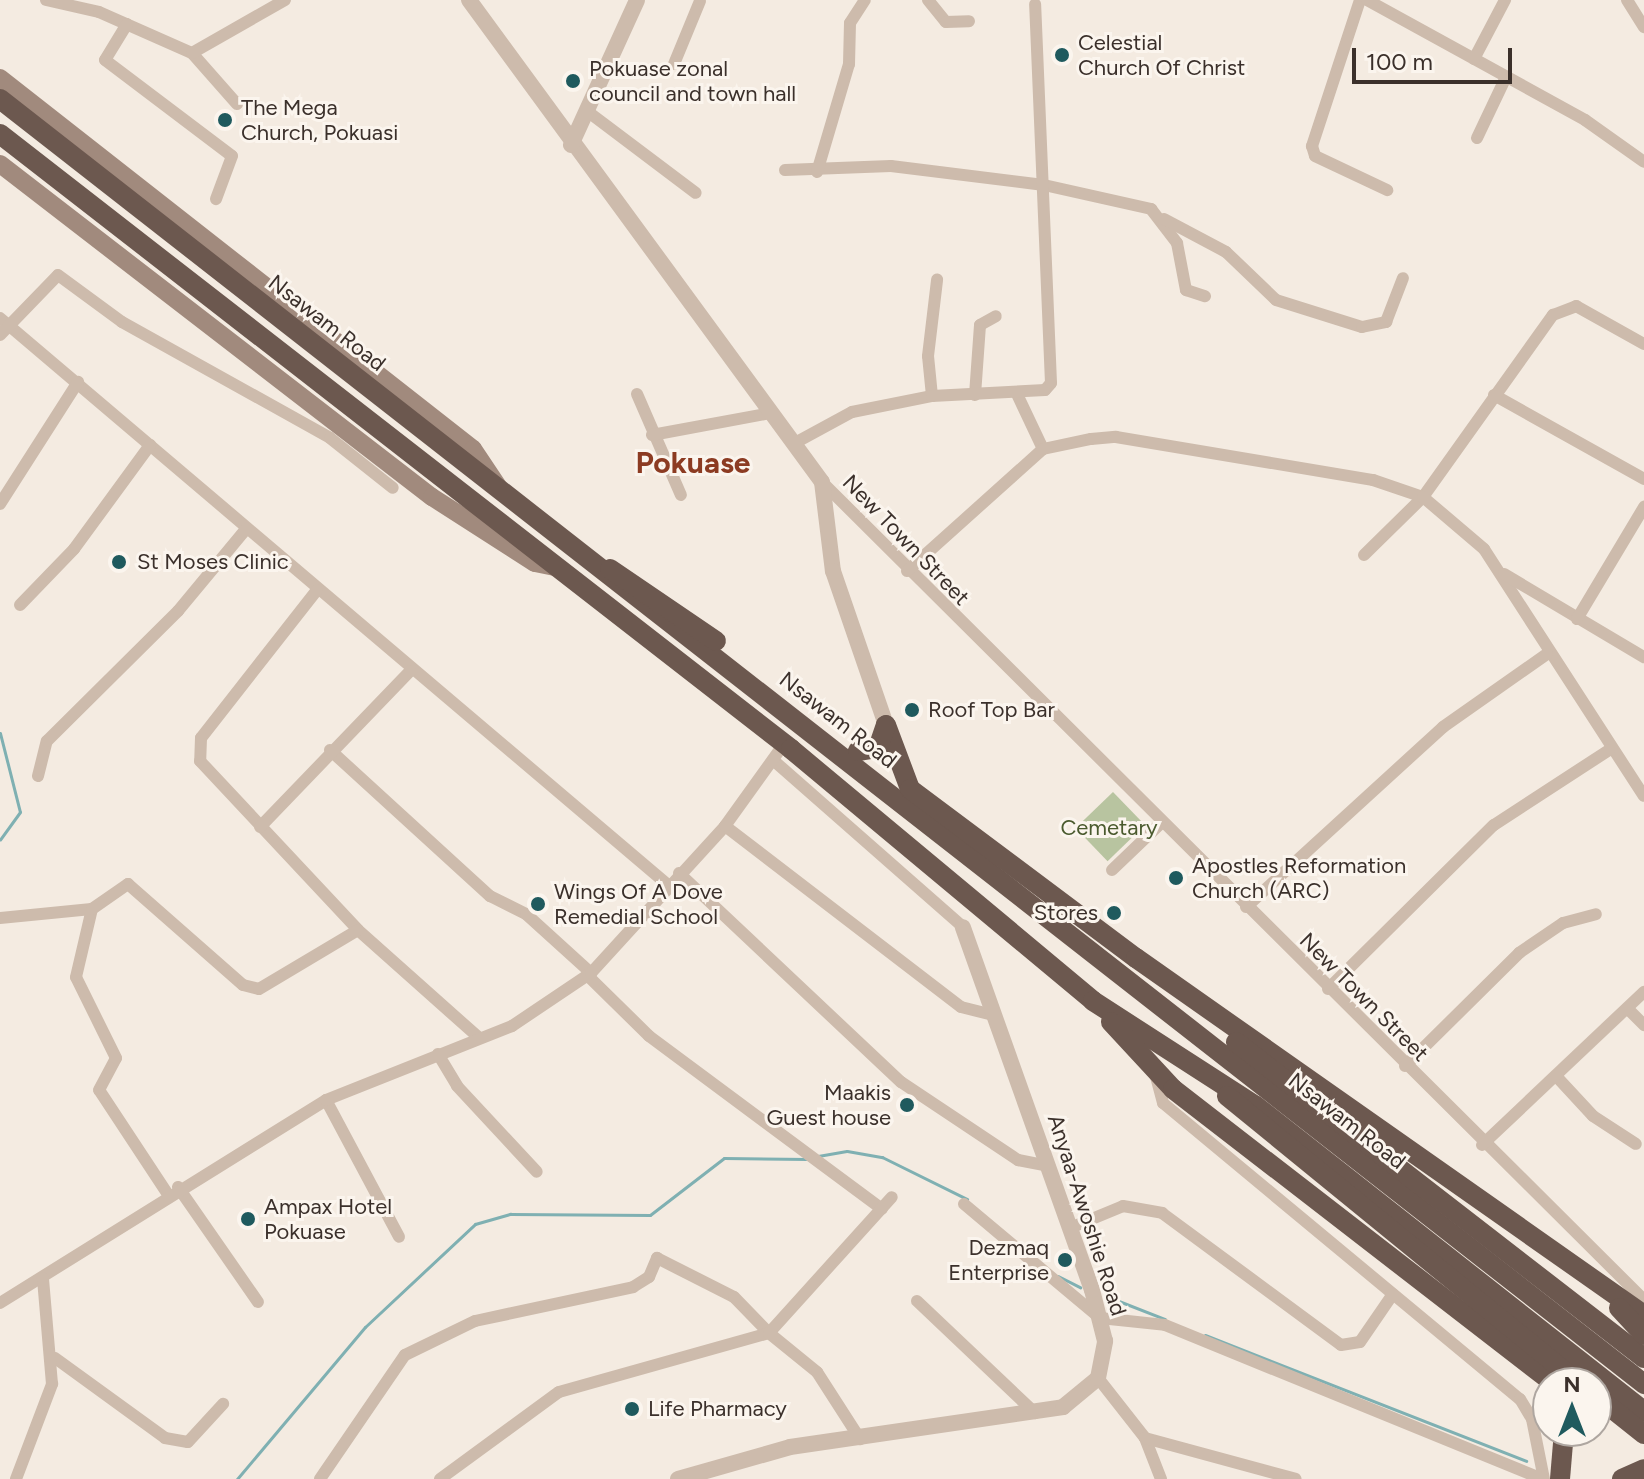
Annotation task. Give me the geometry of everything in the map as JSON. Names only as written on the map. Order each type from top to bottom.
[{"type":"highway","name":"Nsawam Road","points":[[0,99],[502,494],[600,563],[628,596],[737,670],[1644,1384]]},
{"type":"highway","name":"Nsawam Road","points":[[0,134],[555,567],[778,752],[1093,1001],[1219,1087],[1256,1106],[1644,1411]]},
{"type":"highway","points":[[600,563],[639,584],[1136,958],[1393,1138],[1605,1293],[1644,1315]]},
{"type":"highway","points":[[858,751],[878,748],[886,725]]},
{"type":"highway","points":[[886,725],[910,789]]},
{"type":"highway","points":[[1136,958],[1281,1080],[1644,1358]]},
{"type":"highway","points":[[1093,1001],[1155,1073],[1488,1338],[1532,1368]]},
{"type":"highway","points":[[1219,1087],[1247,1118],[1559,1367]]},
{"type":"highway","points":[[1605,1293],[1644,1335]]},
{"type":"highway","points":[[1488,1338],[1532,1381]]},
{"type":"highway","points":[[1612,1409],[1644,1434]]},
{"type":"highway","points":[[1612,1411],[1644,1421]]},
{"type":"highway","points":[[1560,1479],[1563,1447]]},
{"type":"highway","points":[[1622,1479],[1644,1469]]},
{"type":"main road","points":[[0,78],[483,457],[502,494]]},
{"type":"main road","points":[[0,164],[372,452],[535,563],[555,567]]},
{"type":"main road","points":[[372,452],[421,463]]},
{"type":"street","points":[[46,0],[127,24],[192,53],[237,104]]},
{"type":"street","points":[[469,0],[571,145],[822,482],[833,571],[886,725]]},
{"type":"street","points":[[571,145],[637,0]]},
{"type":"street","points":[[674,64],[699,0]]},
{"type":"street","points":[[817,172],[851,55],[850,23],[865,0]]},
{"type":"street","points":[[928,0],[946,22],[969,21]]},
{"type":"street","points":[[1360,0],[1327,81],[1312,146],[1315,156],[1387,190]]},
{"type":"street","points":[[1474,59],[1505,0]]},
{"type":"street","points":[[1627,0],[1644,27]]},
{"type":"street","points":[[192,53],[279,1]]},
{"type":"street","points":[[1372,1],[1506,77],[1644,162]]},
{"type":"street","points":[[793,444],[852,412],[932,396],[1017,394],[1051,383],[1035,4]]},
{"type":"street","points":[[127,24],[105,60],[232,156],[216,199]]},
{"type":"street","points":[[1477,138],[1506,77]]},
{"type":"street","points":[[587,111],[696,193]]},
{"type":"street","points":[[785,170],[817,172],[891,166],[1044,185],[1151,209],[1226,252],[1276,300],[1362,327],[1386,322],[1403,278]]},
{"type":"street","points":[[1164,219],[1180,251],[1186,290],[1205,296]]},
{"type":"street","points":[[393,488],[330,438],[122,322],[58,275],[2,326],[78,382],[549,790],[618,836],[668,885]]},
{"type":"street","points":[[932,396],[928,356],[937,280]]},
{"type":"street","points":[[1364,555],[1423,497],[1539,328],[1576,306],[1644,344]]},
{"type":"street","points":[[975,395],[980,325],[996,316]]},
{"type":"street","points":[[0,504],[78,382]]},
{"type":"street","points":[[637,394],[652,435],[681,495]]},
{"type":"street","points":[[1017,394],[1043,449]]},
{"type":"street","points":[[1494,395],[1644,479]]},
{"type":"street","points":[[652,435],[771,413]]},
{"type":"street","points":[[907,571],[1043,449],[1116,437],[1359,477],[1423,497],[1502,572],[1644,657]]},
{"type":"street","points":[[20,605],[74,549],[150,445]]},
{"type":"street","name":"New Town Street","points":[[822,482],[907,571],[1482,1145],[1644,1300]]},
{"type":"street","points":[[1577,619],[1642,524],[1644,507]]},
{"type":"street","points":[[38,776],[47,741],[178,611],[246,529]]},
{"type":"street","points":[[1502,572],[1547,654],[1609,750],[1644,796]]},
{"type":"street","points":[[317,590],[243,678],[199,745],[205,769],[358,930],[478,1037]]},
{"type":"street","points":[[1246,907],[1443,727],[1547,654]]},
{"type":"street","points":[[260,827],[330,750],[410,671]]},
{"type":"street","points":[[330,750],[490,896],[522,911],[649,1036],[882,1209]]},
{"type":"street","points":[[1328,989],[1494,825],[1609,750]]},
{"type":"street","points":[[0,1303],[43,1278],[172,1190],[326,1100],[512,1026],[589,974],[725,826],[778,752],[963,927]]},
{"type":"street","points":[[1112,870],[1160,824]]},
{"type":"street","points":[[725,826],[961,1007],[993,1015]]},
{"type":"street","points":[[679,873],[901,1082],[1018,1160],[1049,1166]]},
{"type":"street","points":[[0,918],[92,909],[128,884],[243,985],[259,989],[358,930]]},
{"type":"street","points":[[92,909],[76,977],[116,1058],[99,1090],[258,1302]]},
{"type":"street","points":[[1405,1066],[1519,953],[1563,923],[1596,914]]},
{"type":"street","name":"Anyaa-Awoshie Road","points":[[963,927],[1100,1318],[1105,1341],[1098,1378]]},
{"type":"street","points":[[1482,1145],[1644,992]]},
{"type":"street","points":[[1628,1009],[1644,1025]]},
{"type":"street","points":[[438,1054],[457,1086],[537,1172]]},
{"type":"street","points":[[1155,1073],[1163,1103],[1520,1399],[1544,1479]]},
{"type":"street","points":[[1556,1076],[1593,1116],[1636,1144]]},
{"type":"street","points":[[326,1100],[399,1237]]},
{"type":"street","points":[[440,1479],[559,1392],[769,1333],[892,1197]]},
{"type":"street","points":[[964,1204],[1100,1318],[1165,1325],[1544,1479]]},
{"type":"street","points":[[1070,1228],[1123,1206],[1162,1213],[1341,1345],[1360,1342],[1393,1294]]},
{"type":"street","points":[[320,1479],[405,1355],[475,1321],[633,1287],[649,1277],[657,1258],[734,1297],[769,1333],[817,1372],[860,1439]]},
{"type":"street","points":[[16,1479],[44,1417],[55,1358],[43,1278]]},
{"type":"street","points":[[917,1301],[1035,1413]]},
{"type":"street","points":[[55,1358],[165,1438],[188,1442],[223,1404]]},
{"type":"street","points":[[678,1479],[774,1450],[1035,1413],[1079,1399],[1098,1378],[1145,1438],[1161,1479]]},
{"type":"street","points":[[1145,1438],[1296,1479]]},
{"type":"green space","name":"Cemetary","points":[[1113,792],[1145,825],[1108,861],[1076,828]]},
{"type":"waterway","points":[[0,733],[20,812],[0,840]]},
{"type":"waterway","points":[[818,1156],[847,1151],[882,1157],[967,1199]]},
{"type":"waterway","points":[[237,1479],[365,1327],[475,1224],[511,1214],[650,1215],[724,1158],[807,1159]]},
{"type":"waterway","points":[[1058,1276],[1080,1287]]},
{"type":"waterway","points":[[1111,1298],[1165,1319]]},
{"type":"waterway","points":[[1205,1335],[1526,1461]]},
{"type":"place","name":"Celestial Church Of Christ","points":[[1062,55]]},
{"type":"place","name":"Pokuase zonal council and town hall","points":[[573,81]]},
{"type":"place","name":"The Mega Church, Pokuasi","points":[[225,120]]},
{"type":"place","name":"St Moses Clinic","points":[[119,562]]},
{"type":"place","name":"Roof Top Bar","points":[[912,710]]},
{"type":"place","name":"Apostles Reformation Church (ARC)","points":[[1176,878]]},
{"type":"place","name":"Wings Of A Dove Remedial School","points":[[538,904]]},
{"type":"place","name":"Stores","points":[[1114,913]]},
{"type":"place","name":"Maakis Guest house","points":[[907,1105]]},
{"type":"place","name":"Ampax Hotel Pokuase","points":[[248,1219]]},
{"type":"place","name":"Dezmaq Enterprise","points":[[1065,1260]]},
{"type":"place","name":"Life Pharmacy","points":[[632,1409]]},
{"type":"district","name":"Pokuase","points":[[693,463]]}]
